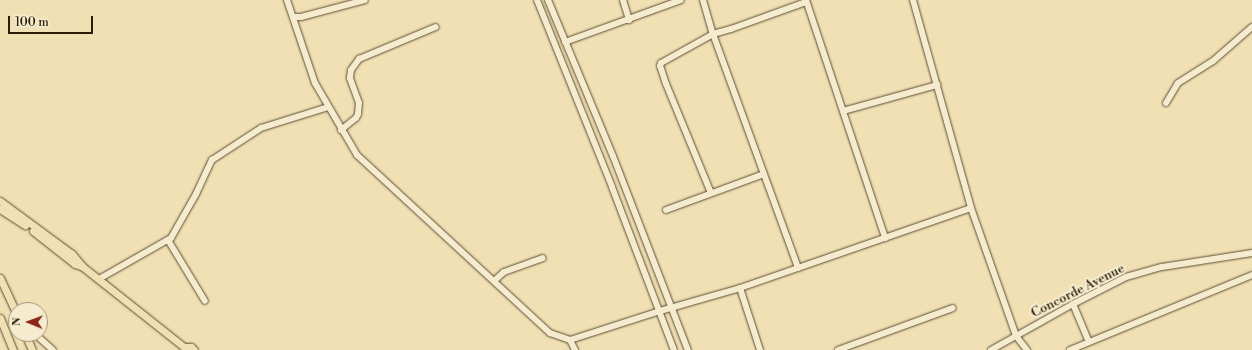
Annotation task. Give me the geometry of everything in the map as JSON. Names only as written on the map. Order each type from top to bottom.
[{"type":"main road","points":[[0,200],[72,254],[83,267],[184,348],[191,348],[194,350]]},
{"type":"main road","points":[[3,214],[75,264],[83,267]]},
{"type":"main road","points":[[3,214],[28,227],[46,243]]},
{"type":"main road","points":[[0,278],[11,302]]},
{"type":"main road","points":[[0,318],[13,350]]},
{"type":"street","points":[[287,0],[315,83],[357,155],[550,333],[570,340],[660,311],[740,288],[971,208]]},
{"type":"street","points":[[293,17],[301,17],[365,0]]},
{"type":"street","points":[[537,0],[612,187],[674,350]]},
{"type":"street","points":[[548,0],[613,156],[688,350]]},
{"type":"street","points":[[623,0],[629,20]]},
{"type":"street","points":[[565,42],[681,0]]},
{"type":"street","points":[[703,0],[713,34],[798,268]]},
{"type":"street","points":[[913,0],[971,208],[1016,336],[1027,350]]},
{"type":"street","points":[[712,193],[660,66],[663,62],[713,34],[731,29],[806,1],[885,238]]},
{"type":"street","points":[[342,130],[356,118],[358,114],[358,98],[350,78],[351,70],[359,59],[436,27]]},
{"type":"street","points":[[1166,103],[1178,83],[1213,62],[1252,27]]},
{"type":"street","points":[[843,111],[937,85]]},
{"type":"street","points":[[99,279],[168,240],[196,194],[212,160],[261,128],[328,107]]},
{"type":"street","points":[[666,210],[764,174]]},
{"type":"street","points":[[168,240],[205,301]]},
{"type":"street","name":"Concorde Avenue","points":[[990,350],[1073,304],[1126,277],[1140,272],[1252,252]]},
{"type":"street","points":[[494,281],[504,272],[543,258]]},
{"type":"street","points":[[1070,350],[1252,275]]},
{"type":"street","points":[[740,288],[760,350]]},
{"type":"street","points":[[1073,304],[1089,342]]},
{"type":"street","points":[[838,350],[954,308]]},
{"type":"street","points":[[570,340],[575,350]]},
{"type":"street","points":[[44,342],[53,350]]}]
